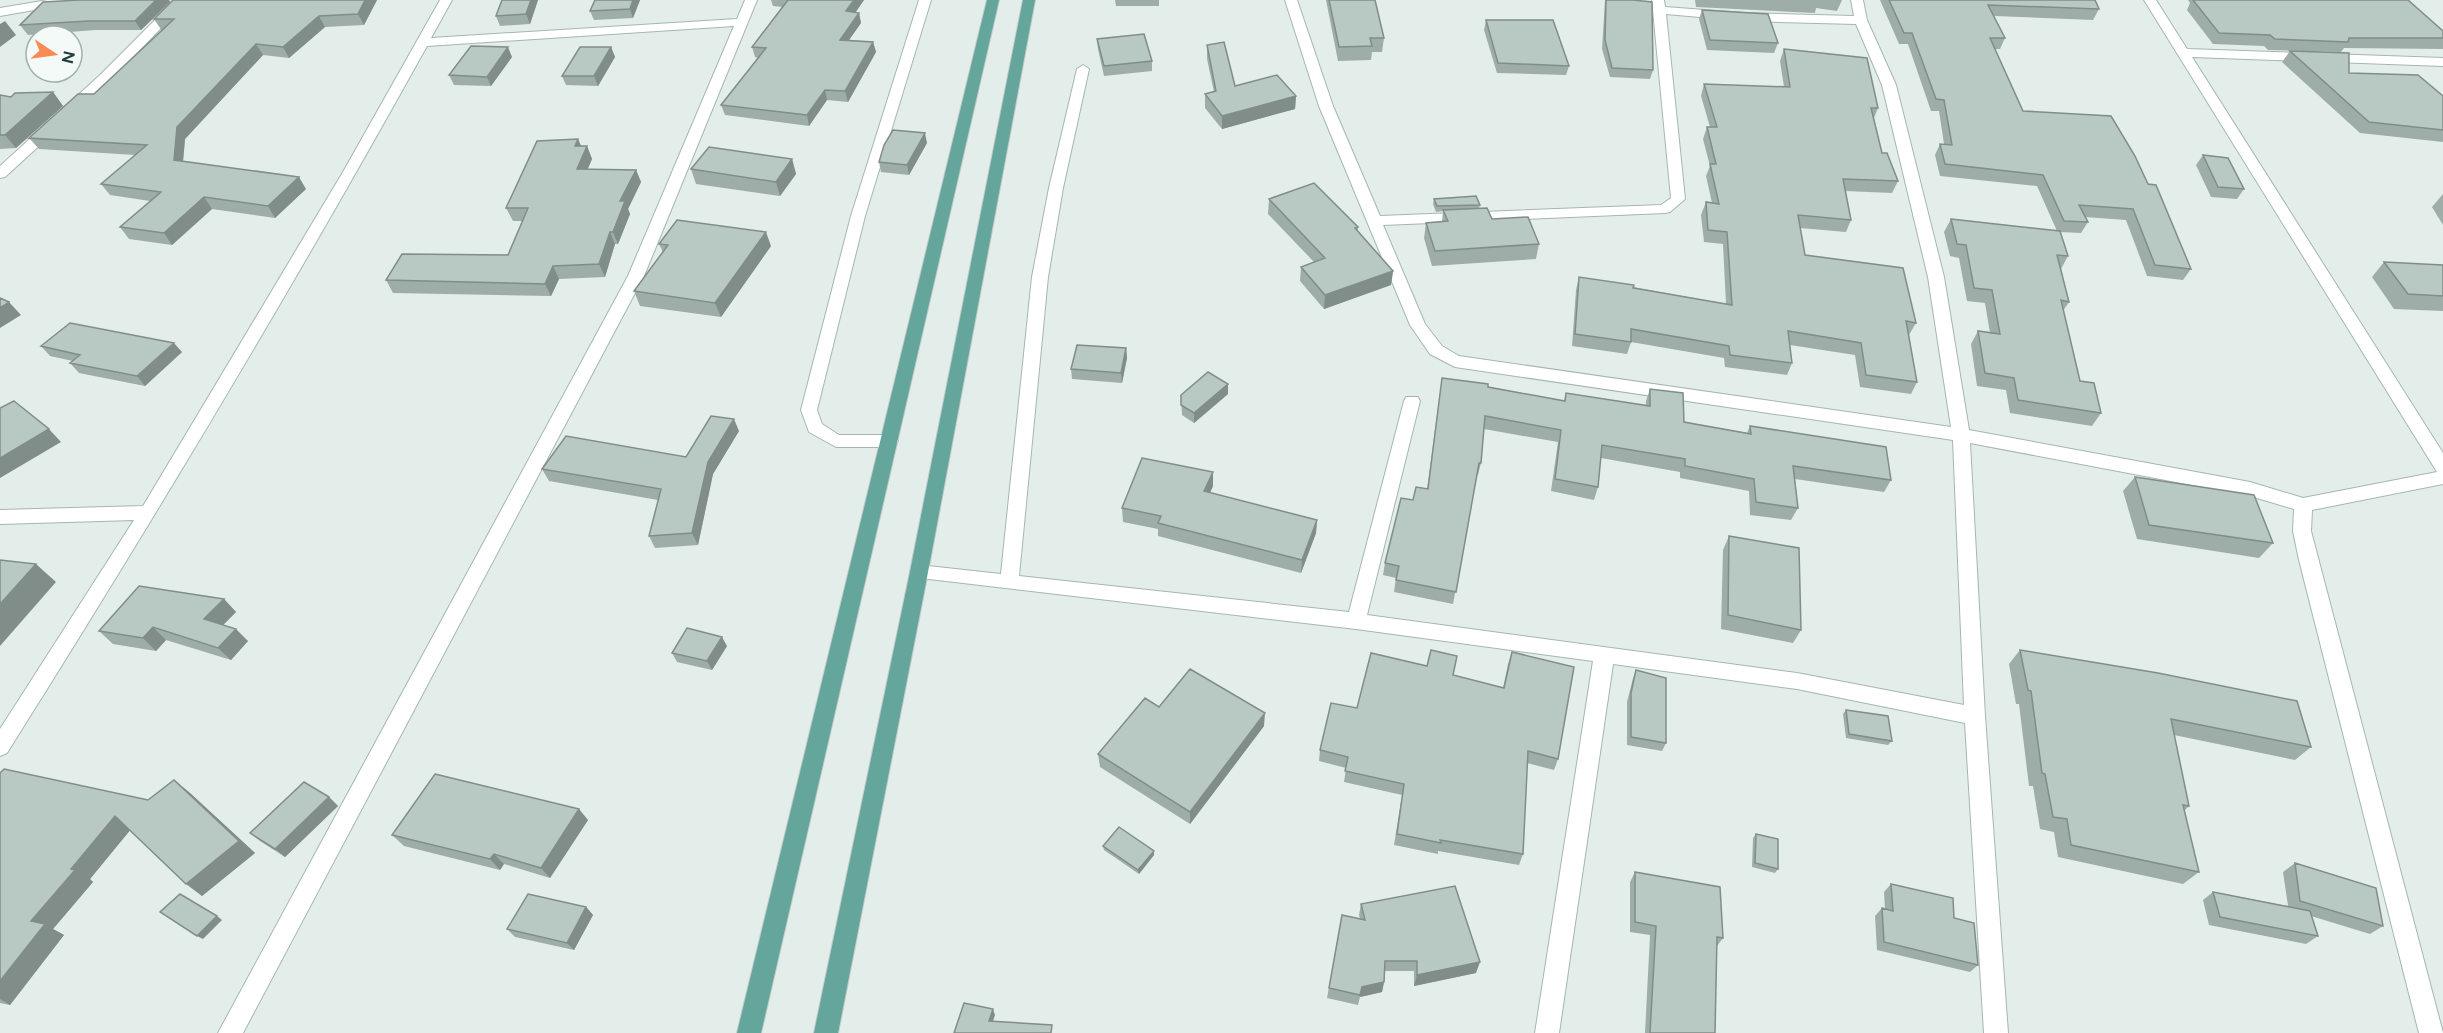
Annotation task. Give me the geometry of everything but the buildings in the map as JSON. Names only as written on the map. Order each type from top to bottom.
[{"type":"main road","points":[[749,1033],[993,0]]},
{"type":"main road","points":[[826,1033],[919,572],[1029,0]]},
{"type":"street","points":[[0,12],[69,0]]},
{"type":"street","points":[[0,174],[104,79],[182,0]]},
{"type":"street","points":[[0,747],[148,513],[344,182],[446,0]]},
{"type":"street","points":[[231,1033],[636,276],[751,0]]},
{"type":"street","points":[[889,441],[836,441],[815,429],[809,410],[858,216],[925,0]]},
{"type":"street","points":[[1291,0],[1326,106],[1418,325],[1436,350],[1455,361],[1961,435],[2250,489],[2302,505],[2443,477]]},
{"type":"street","points":[[1857,0],[1862,20],[1889,85],[1936,277],[1961,435],[1975,716],[1996,1033]]},
{"type":"street","points":[[2150,0],[2443,467]]},
{"type":"street","points":[[1375,221],[1665,209],[1678,199],[1658,5],[1745,17],[1862,20]]},
{"type":"street","points":[[423,42],[741,22]]},
{"type":"street","points":[[2185,53],[2443,62]]},
{"type":"street","points":[[1009,582],[1040,277],[1056,188],[1083,69]]},
{"type":"street","points":[[1356,621],[1412,401]]},
{"type":"street","points":[[2302,505],[2302,531],[2308,560],[2431,1033]]},
{"type":"street","points":[[0,517],[148,513]]},
{"type":"street","points":[[919,572],[1356,621],[1797,681],[1975,716]]},
{"type":"street","points":[[1547,1033],[1604,656]]}]
